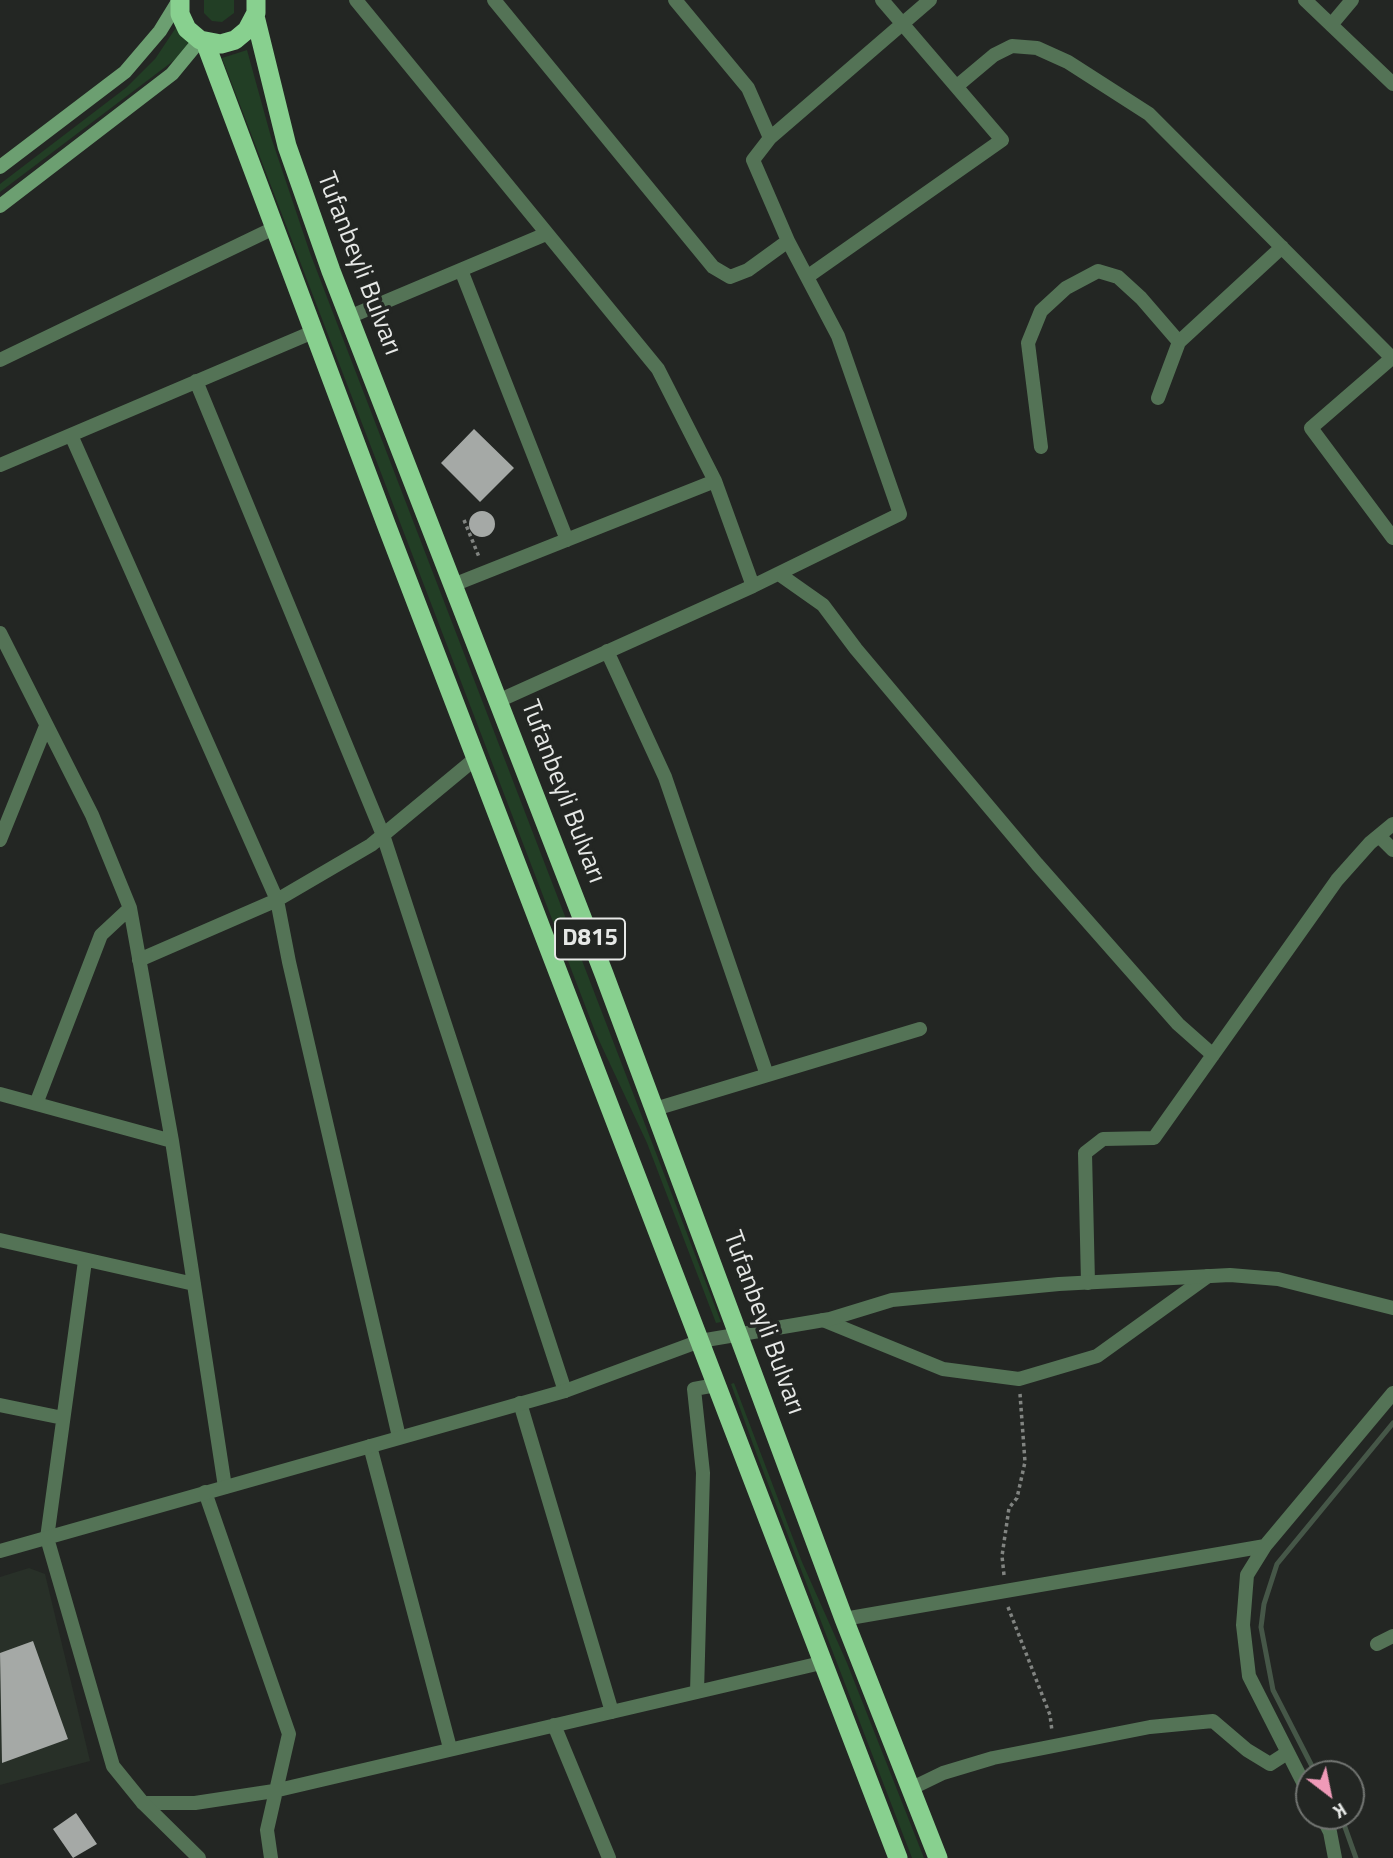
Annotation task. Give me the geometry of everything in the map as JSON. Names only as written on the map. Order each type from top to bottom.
[{"type":"highway","points":[[179,0],[180,14],[187,29],[203,41]]},
{"type":"highway","name":"Tufanbeyli Bulvarı","points":[[203,41],[221,44],[235,40],[247,30],[257,6]]},
{"type":"highway","name":"Tufanbeyli Bulvarı","points":[[257,6],[270,90],[287,146],[349,317],[655,1109],[844,1619],[937,1858]]},
{"type":"highway","name":"D815","points":[[203,41],[821,1663],[898,1858]]},
{"type":"main road","points":[[0,167],[125,72],[160,31],[179,0]]},
{"type":"main road","points":[[0,206],[172,74],[203,41]]},
{"type":"street","points":[[356,0],[658,369],[715,481],[752,586]]},
{"type":"street","points":[[494,0],[713,267],[730,277],[748,271],[789,241]]},
{"type":"street","points":[[675,0],[748,88],[770,138]]},
{"type":"street","points":[[807,277],[1002,139],[882,0]]},
{"type":"street","points":[[498,701],[752,586],[900,514],[838,336],[789,241],[753,160],[770,138],[930,0]]},
{"type":"street","points":[[1305,0],[1393,84]]},
{"type":"street","points":[[1331,24],[1352,0]]},
{"type":"street","points":[[957,86],[993,55],[1012,46],[1037,48],[1068,62],[1149,114],[1392,357],[1311,428],[1393,538]]},
{"type":"street","points":[[0,360],[274,228]]},
{"type":"street","points":[[349,317],[546,234]]},
{"type":"street","points":[[1158,398],[1179,342],[1282,247]]},
{"type":"street","points":[[461,270],[567,540]]},
{"type":"street","points":[[1041,447],[1028,343],[1041,311],[1066,288],[1098,271],[1118,277],[1141,298],[1179,342]]},
{"type":"street","points":[[0,465],[313,332]]},
{"type":"street","points":[[196,382],[383,835],[565,1391]]},
{"type":"street","points":[[71,435],[277,900],[399,1437]]},
{"type":"street","points":[[453,585],[715,481]]},
{"type":"street","points":[[779,573],[823,606],[1037,864],[1178,1024],[1213,1055]]},
{"type":"street","points":[[0,633],[92,815],[130,908],[172,1141],[225,1487]]},
{"type":"street","points":[[607,652],[665,778],[767,1074]]},
{"type":"street","points":[[0,840],[46,726]]},
{"type":"street","points":[[139,960],[277,900],[383,835],[476,758]]},
{"type":"street","points":[[1088,1283],[1085,1153],[1103,1139],[1154,1138],[1337,880],[1393,824]]},
{"type":"street","points":[[1379,836],[1393,850]]},
{"type":"street","points":[[36,1104],[101,935],[130,908]]},
{"type":"street","points":[[655,1109],[920,1029]]},
{"type":"street","points":[[0,1094],[172,1141]]},
{"type":"street","points":[[0,1240],[194,1284]]},
{"type":"street","points":[[85,1261],[47,1538],[113,1766],[143,1803],[199,1858]]},
{"type":"street","points":[[0,1551],[565,1391],[700,1341],[823,1320],[892,1300],[1088,1283],[1230,1275],[1278,1279],[1393,1308]]},
{"type":"street","points":[[823,1320],[943,1369],[1018,1379],[1097,1356],[1208,1276]]},
{"type":"street","points":[[697,1692],[703,1473],[694,1389],[716,1385]]},
{"type":"street","points":[[1295,1769],[1249,1676],[1243,1625],[1247,1575],[1265,1546],[1393,1393]]},
{"type":"street","points":[[520,1403],[612,1712]]},
{"type":"street","points":[[0,1405],[64,1418]]},
{"type":"street","points":[[370,1446],[450,1748]]},
{"type":"street","points":[[205,1492],[289,1734],[267,1830],[271,1858]]},
{"type":"street","points":[[844,1619],[1265,1546]]},
{"type":"street","points":[[1377,1644],[1393,1636]]},
{"type":"street","points":[[143,1803],[195,1802],[274,1791],[821,1663]]},
{"type":"street","points":[[910,1789],[943,1773],[1053,1746],[1150,1727],[1213,1721],[1247,1750],[1270,1764],[1287,1754]]},
{"type":"street","points":[[554,1725],[610,1858]]},
{"type":"street","points":[[1330,1830],[1335,1858]]},
{"type":"path","points":[[464,520],[485,572]]},
{"type":"path","points":[[1018,1379],[1024,1462],[1017,1498],[1009,1508],[1002,1556],[1013,1625],[1050,1715],[1053,1746]]},
{"type":"shaded area","points":[[29,1568],[45,1574],[90,1761],[0,1785],[0,1577]]},
{"type":"green space","points":[[204,0],[234,0],[234,13],[222,22],[212,21],[204,13]]},
{"type":"green space","points":[[179,23],[193,46],[0,192],[0,184],[127,87],[155,59]]},
{"type":"green space","points":[[247,50],[271,137],[310,253],[721,1322],[716,1323],[647,1143],[596,1034],[222,58]]},
{"type":"green space","points":[[734,1383],[802,1562],[847,1663],[924,1858],[912,1858],[757,1455],[731,1384]]},
{"type":"building","points":[[474,429],[514,468],[480,502],[441,463]]},
{"type":"building","points":[[482,511],[491,515],[495,524],[491,533],[482,537],[473,533],[469,524],[473,515]]},
{"type":"building","points":[[33,1641],[68,1739],[2,1763],[0,1653]]},
{"type":"building","points":[[76,1813],[97,1844],[73,1858],[53,1829]]},
{"type":"waterway","points":[[1309,1760],[1273,1690],[1261,1627],[1264,1604],[1277,1564],[1393,1423]]},
{"type":"waterway","points":[[1346,1830],[1356,1858]]}]
